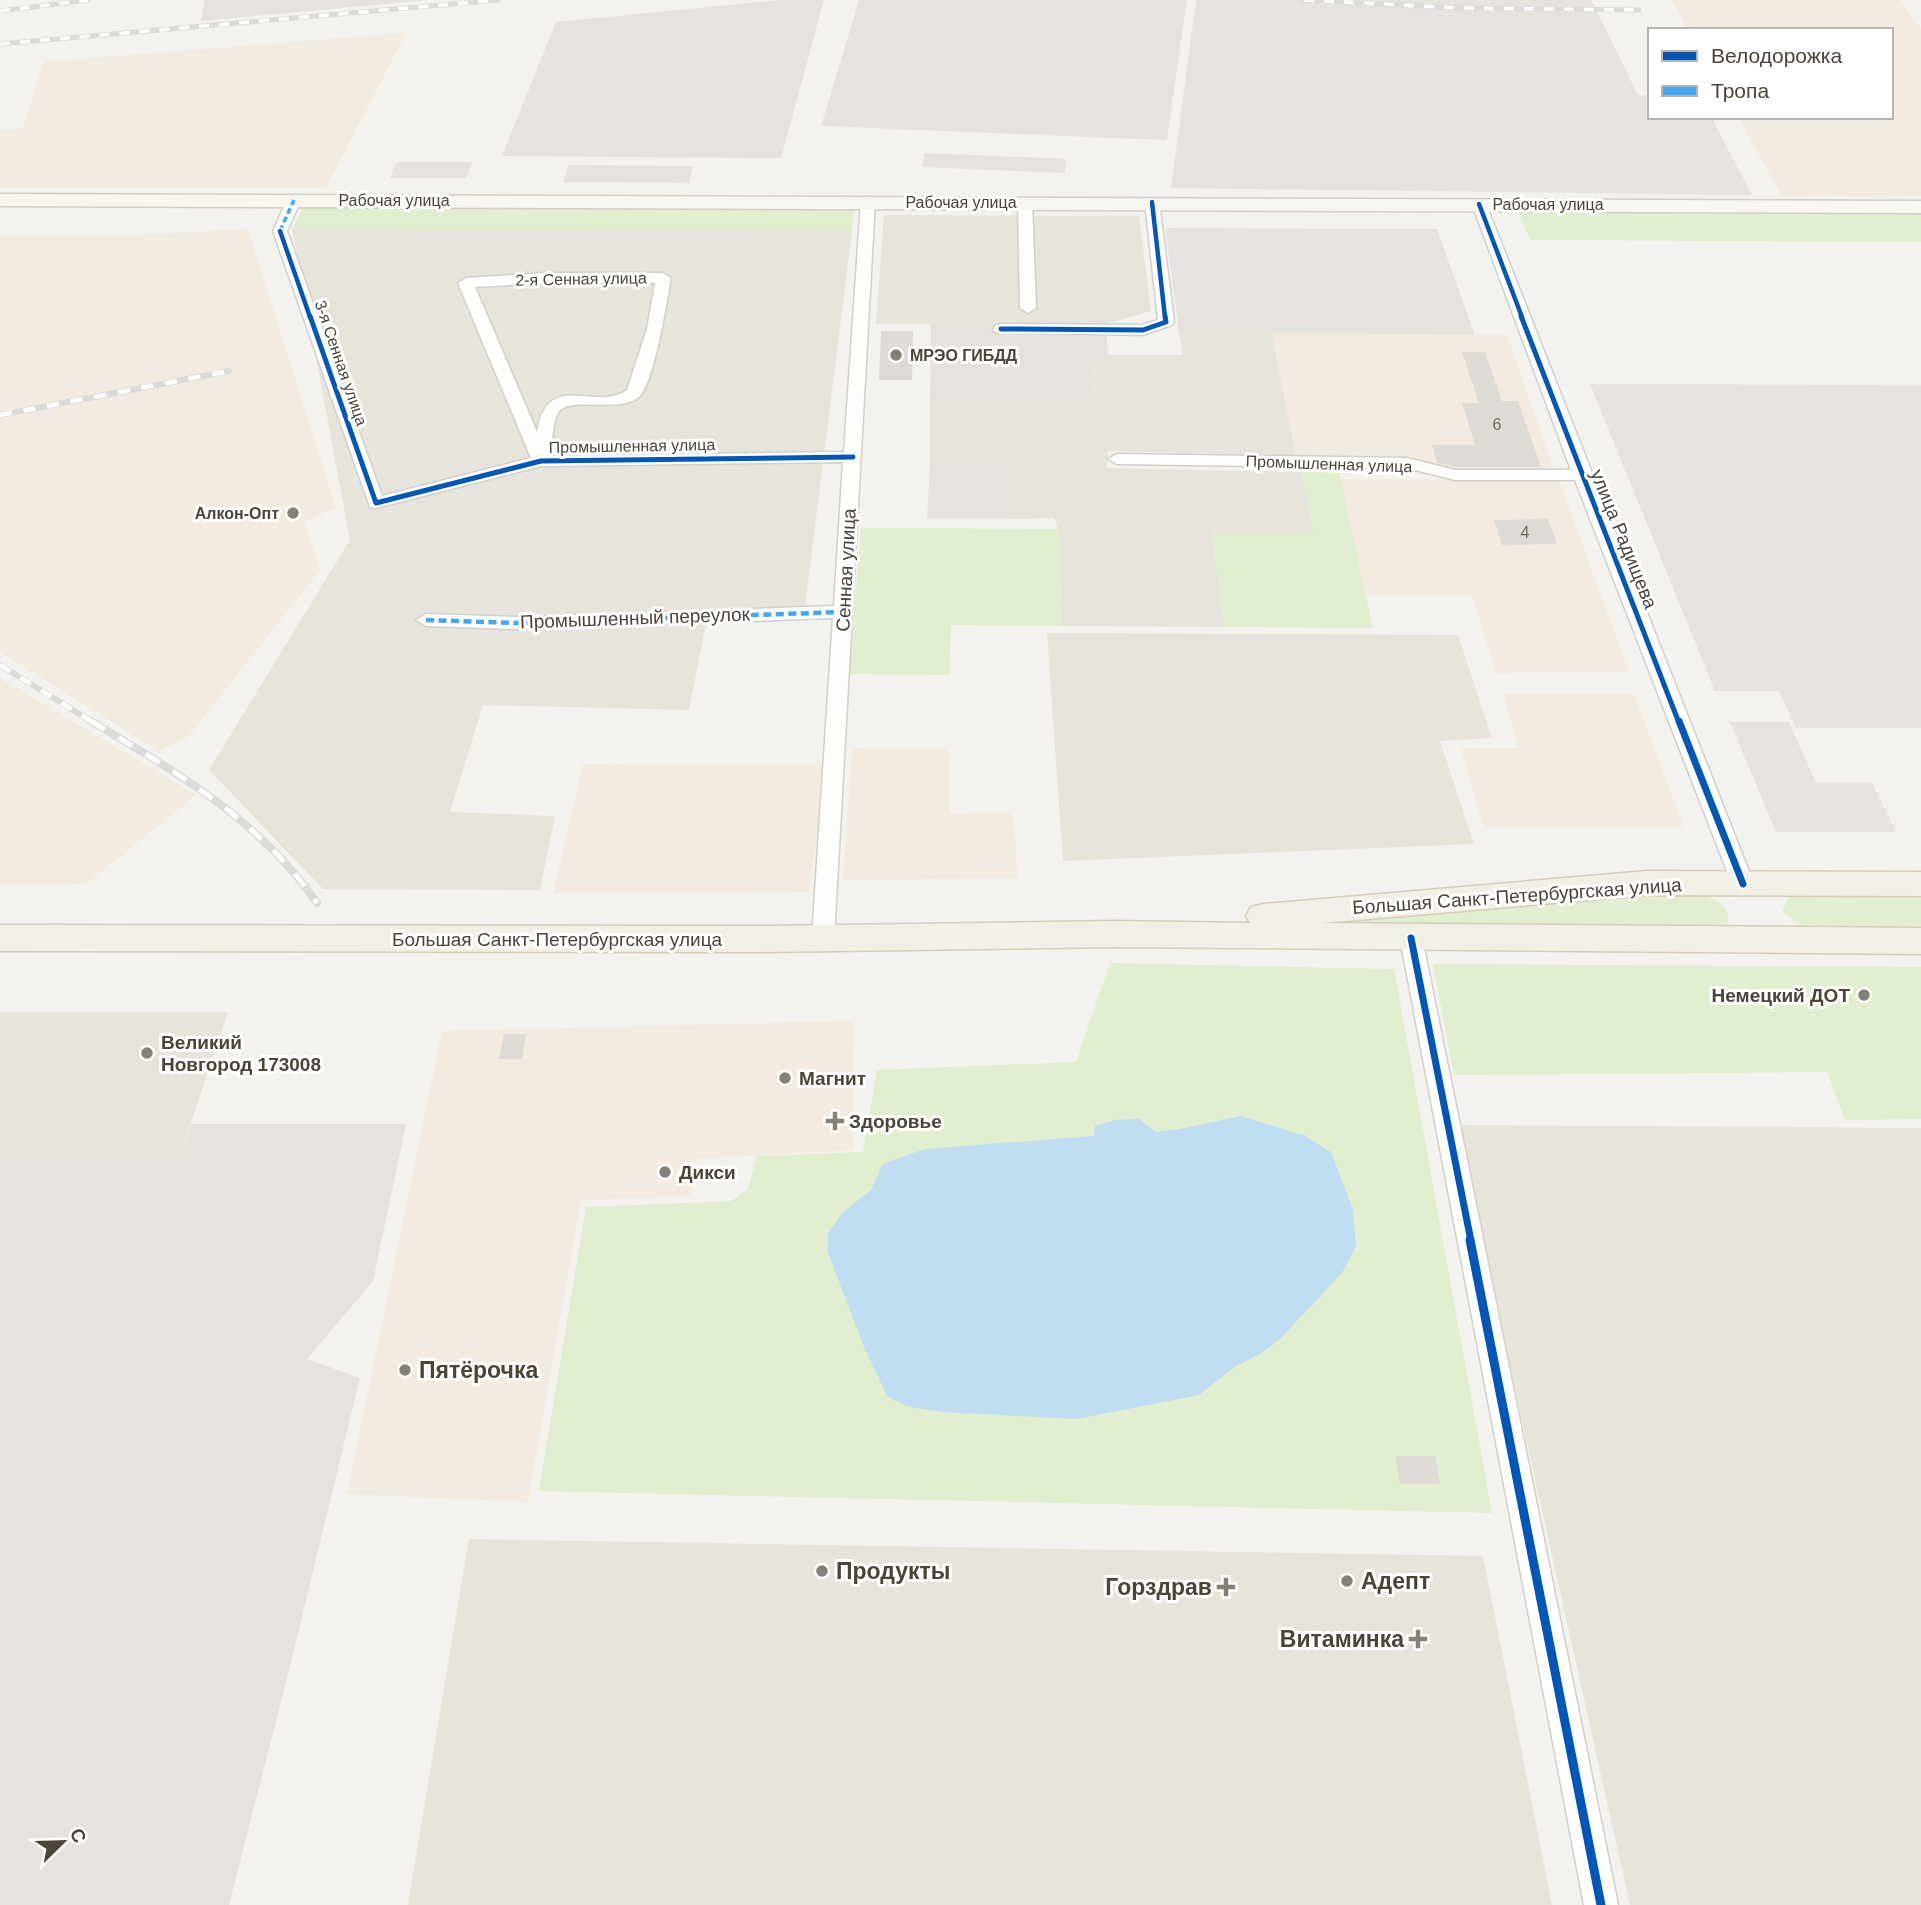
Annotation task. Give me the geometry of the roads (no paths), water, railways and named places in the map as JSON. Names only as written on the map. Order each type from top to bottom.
[{"type":"main road","name":"Рабочая улица","points":[[0,200],[1152,202],[1921,207]]},
{"type":"main road","name":"Большая Санкт-Петербургская улица","points":[[1114,934],[1237,918],[1647,883],[1921,884]]},
{"type":"main road","points":[[1743,884],[1763,940]]},
{"type":"main road","name":"Большая Санкт-Петербургская улица","points":[[0,938],[823,938],[1114,934],[1921,941]]},
{"type":"street","points":[[280,231],[294,200]]},
{"type":"street","name":"Сенная улица","points":[[823,938],[868,201]]},
{"type":"street","points":[[1025,202],[1028,308]]},
{"type":"street","points":[[1001,329],[1143,330],[1166,323],[1152,202]]},
{"type":"street","name":"улица Радищева","points":[[1479,204],[1743,884]]},
{"type":"street","name":"3-я Сенная улица","points":[[280,231],[376,503]]},
{"type":"street","name":"2-я Сенная улица","points":[[544,278],[663,278],[654,329],[635,392],[631,397],[622,400],[572,401],[553,407],[549,412],[541,461],[466,283],[544,278]]},
{"type":"street","name":"Промышленная улица","points":[[376,503],[541,461],[853,457]]},
{"type":"street","name":"Промышленная улица","points":[[1117,459],[1407,463],[1455,475],[1582,475]]},
{"type":"street","name":"Промышленный переулок","points":[[426,620],[516,623],[844,612]]},
{"type":"street","points":[[1411,938],[1601,1905]]},
{"type":"water","points":[[1241,1116],[1305,1136],[1331,1152],[1353,1210],[1356,1247],[1342,1273],[1280,1339],[1260,1354],[1236,1366],[1199,1395],[1077,1419],[943,1412],[909,1407],[887,1396],[864,1347],[827,1250],[828,1233],[843,1212],[871,1190],[883,1164],[925,1149],[1094,1136],[1095,1126],[1115,1120],[1139,1119],[1156,1132]]},
{"type":"railway","points":[[0,11],[88,0]]},
{"type":"railway","points":[[0,44],[498,0]]},
{"type":"railway","points":[[1304,0],[1459,8],[1639,10]]},
{"type":"railway","points":[[0,415],[229,371]]},
{"type":"railway","points":[[0,665],[94,723]]},
{"type":"railway","points":[[91,721],[185,779],[243,822],[294,873],[317,903]]},
{"type":"place","name":"МРЭО ГИБДД","points":[[896,355]]},
{"type":"place","name":"Алкон-Опт","points":[[293,513]]},
{"type":"place","name":"Немецкий ДОТ","points":[[1864,995]]},
{"type":"place","name":"Великий Новгород 173008","points":[[147,1053]]},
{"type":"place","name":"Магнит","points":[[785,1078]]},
{"type":"place","name":"Здоровье","points":[[835,1121]]},
{"type":"place","name":"Дикси","points":[[665,1172]]},
{"type":"place","name":"Пятёрочка","points":[[405,1370]]},
{"type":"place","name":"Продукты","points":[[822,1571]]},
{"type":"place","name":"Адепт","points":[[1347,1581]]},
{"type":"place","name":"Горздрав","points":[[1226,1587]]},
{"type":"place","name":"Витаминка","points":[[1418,1639]]}]
